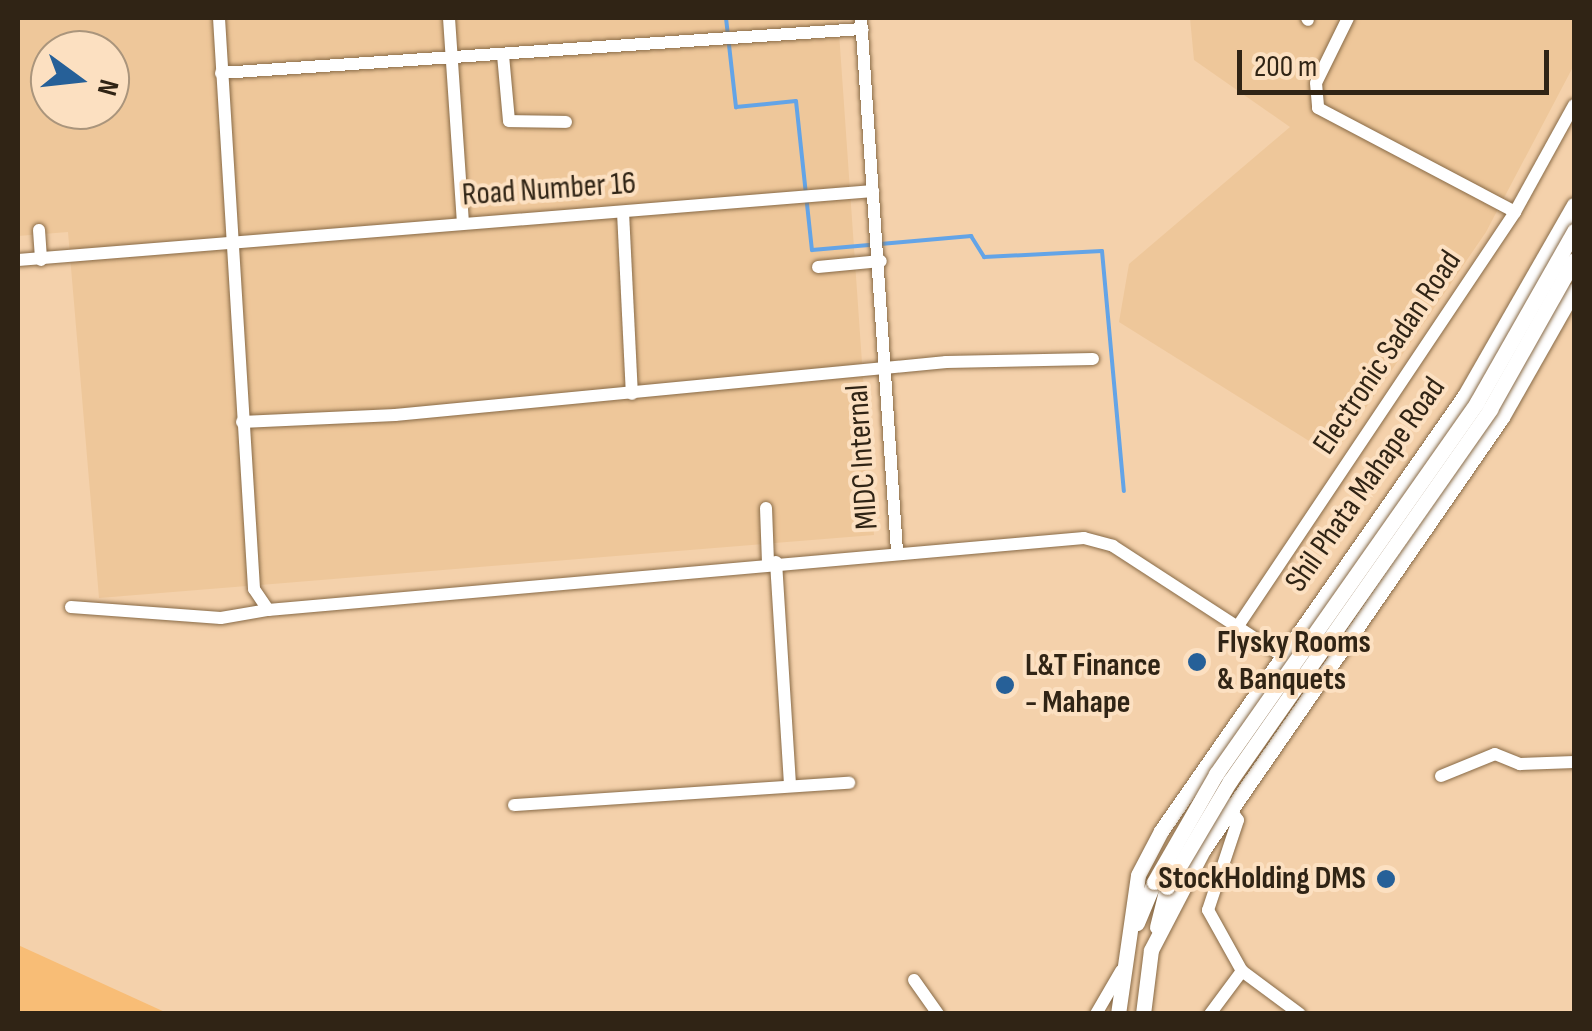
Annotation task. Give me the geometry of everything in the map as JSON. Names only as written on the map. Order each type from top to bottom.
[{"type":"main road","name":"Shil Phata Mahape Road","points":[[1118,1014],[1121,970],[1138,875],[1195,779],[1465,394],[1574,205]]},
{"type":"main road","points":[[1128,945],[1216,774],[1477,402],[1574,231]]},
{"type":"main road","points":[[1143,1014],[1160,884],[1490,409],[1574,260]]},
{"type":"main road","points":[[1151,950],[1232,806],[1502,417],[1574,290]]},
{"type":"street","points":[[219,18],[229,244],[254,589],[268,610]]},
{"type":"street","points":[[448,18],[463,223]]},
{"type":"street","points":[[1348,18],[1316,83],[1318,108],[1515,212]]},
{"type":"street","points":[[221,74],[746,38],[862,23]]},
{"type":"street","name":"MIDC Internal","points":[[862,23],[881,261],[896,551],[1084,538],[1114,546],[1318,679]]},
{"type":"street","points":[[503,55],[508,121],[566,122]]},
{"type":"street","name":"Electronic Sadan Road","points":[[1238,626],[1515,212],[1574,105]]},
{"type":"street","name":"Road Number 16","points":[[18,260],[824,198],[873,191]]},
{"type":"street","points":[[623,212],[632,394]]},
{"type":"street","points":[[39,230],[40,260]]},
{"type":"street","points":[[818,267],[881,261]]},
{"type":"street","points":[[242,422],[632,394],[884,370],[1093,359]]},
{"type":"street","points":[[766,508],[790,786]]},
{"type":"street","points":[[71,607],[221,618],[268,610],[896,551]]},
{"type":"street","points":[[1441,776],[1495,754],[1520,764],[1574,762]]},
{"type":"street","points":[[1195,779],[1232,806],[1238,820],[1208,910],[1242,971],[1300,1014]]},
{"type":"street","points":[[514,805],[849,783]]},
{"type":"street","points":[[1193,870],[1215,880]]},
{"type":"street","points":[[1096,1014],[1121,970]]},
{"type":"street","points":[[1210,1014],[1242,971]]},
{"type":"street","points":[[914,980],[938,1014]]},
{"type":"shaded area","points":[[18,18],[838,18],[874,535],[99,598],[68,232],[18,236]]},
{"type":"shaded area","points":[[1190,18],[1574,18],[1574,65],[1486,232],[1333,456],[1119,322],[1129,264],[1290,127],[1194,60]]},
{"type":"shaded area","points":[[18,945],[167,1013],[18,1013]]},
{"type":"waterway","points":[[726,18],[736,107],[796,101],[812,250],[971,236],[984,257],[1102,251],[1124,491]]},
{"type":"place","name":"Flysky Rooms & Banquets","points":[[1197,662]]},
{"type":"place","name":"L&T Finance - Mahape","points":[[1005,685]]},
{"type":"place","name":"StockHolding DMS","points":[[1386,879]]}]
